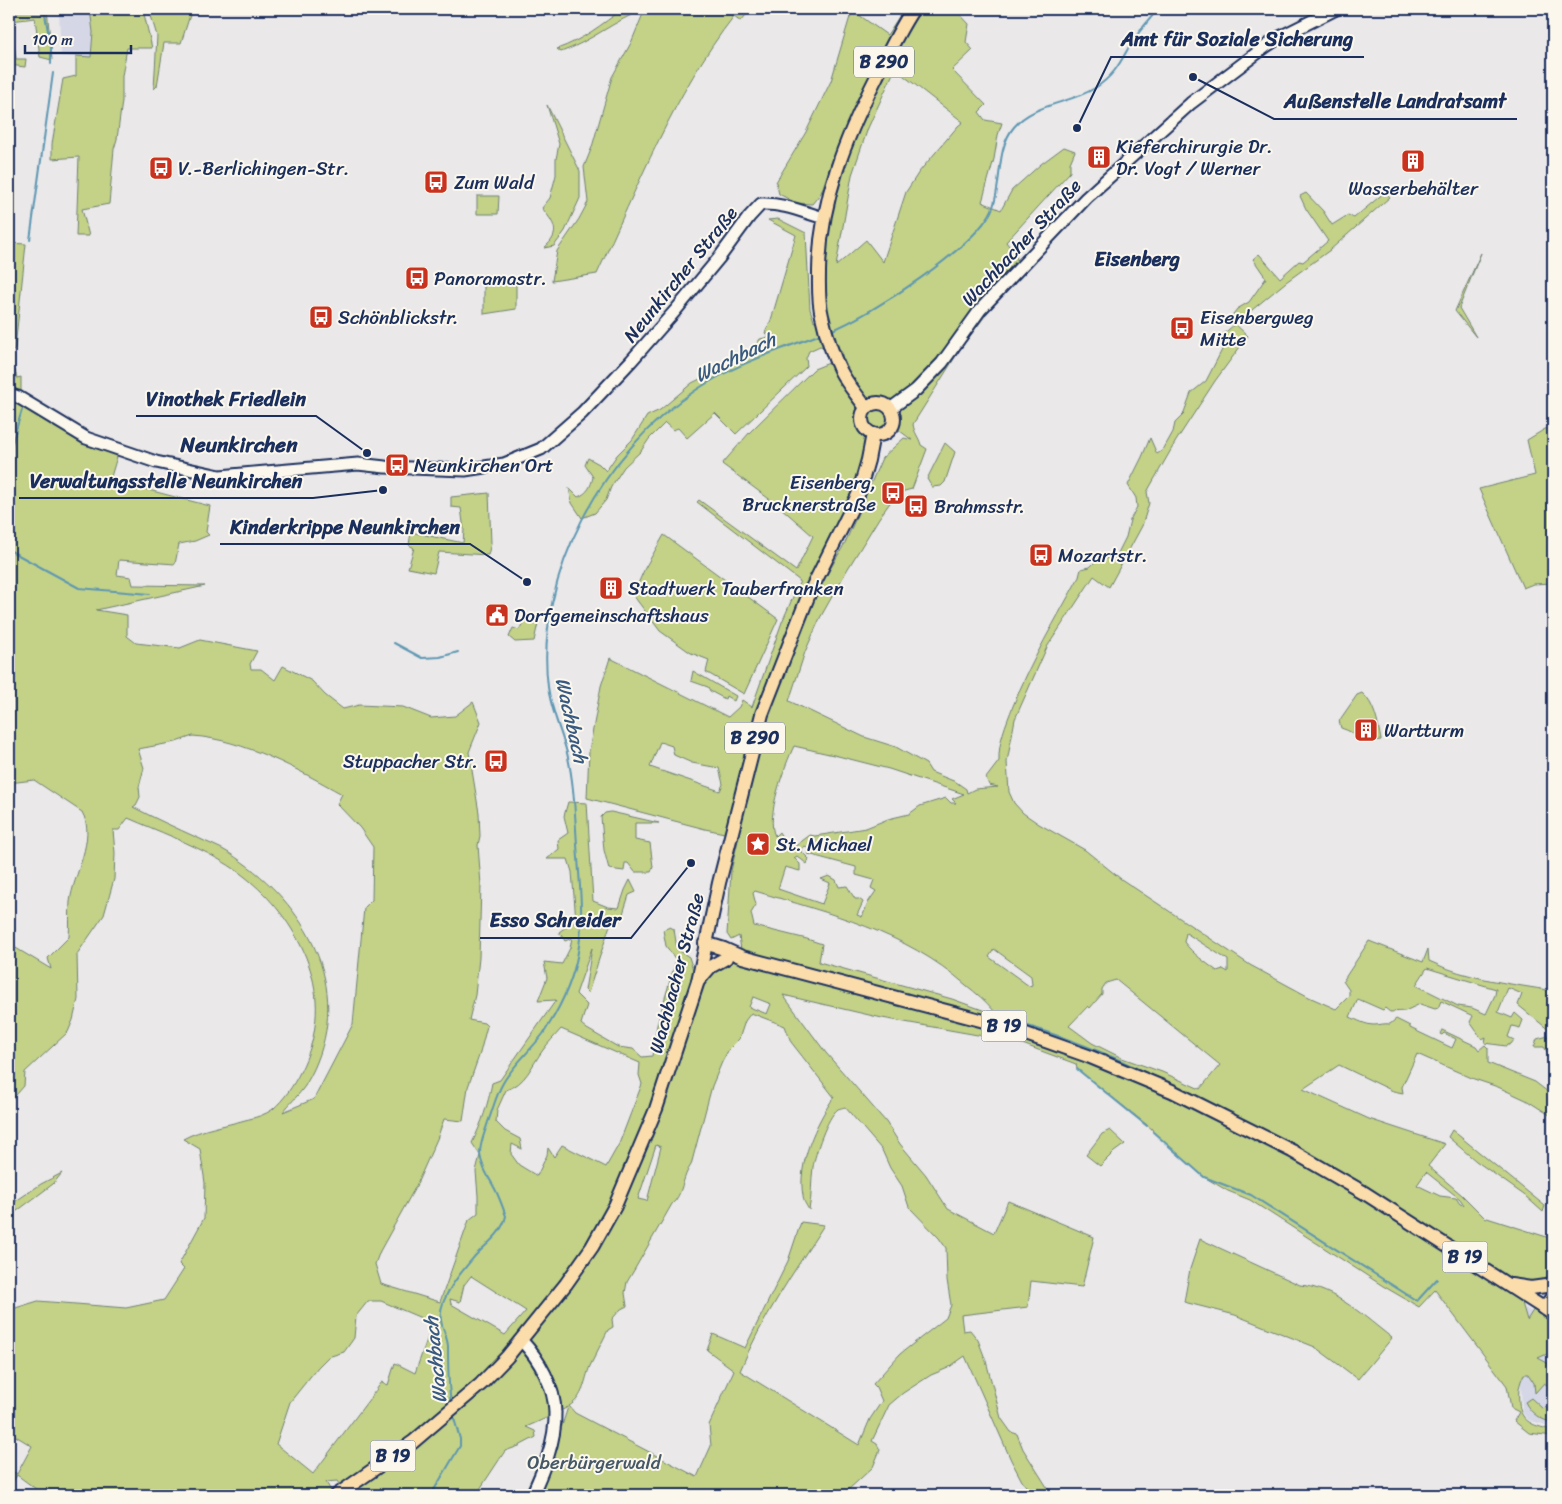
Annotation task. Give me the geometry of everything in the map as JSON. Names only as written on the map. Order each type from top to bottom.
[{"type":"main road","name":"B 290","points":[[873,434],[863,424],[862,416],[866,408],[841,371],[830,342],[822,315],[819,293],[819,256],[824,218],[833,178],[857,116],[900,29],[913,9]]},
{"type":"main road","points":[[866,408],[874,403],[879,403],[890,409],[894,417],[891,428],[882,434],[873,434]]},
{"type":"main road","name":"Wachbacher Straße","points":[[522,1341],[587,1254],[616,1206],[656,1109],[698,981],[739,801],[762,714],[809,594],[858,494],[873,434]]},
{"type":"main road","points":[[710,922],[714,938],[725,953]]},
{"type":"main road","name":"B 19","points":[[705,946],[725,953],[1003,1026],[1046,1040],[1130,1073],[1188,1099],[1292,1151],[1424,1230],[1544,1309]]},
{"type":"main road","name":"B 19","points":[[698,981],[725,953]]},
{"type":"main road","points":[[1506,1284],[1530,1288],[1553,1285]]},
{"type":"main road","points":[[1544,1309],[1548,1290],[1553,1285]]},
{"type":"main road","points":[[1544,1309],[1553,1297]]},
{"type":"main road","name":"B 19","points":[[337,1495],[413,1442],[481,1384],[522,1341]]},
{"type":"street","name":"Wachbacher Straße","points":[[890,409],[916,390],[942,363],[980,310],[1086,198],[1191,103],[1280,37],[1336,9]]},
{"type":"street","name":"Neunkircher Straße","points":[[9,394],[18,397],[86,438],[156,462],[220,476],[358,464],[465,470],[504,464],[542,449],[582,413],[675,310],[761,204],[787,207],[824,218]]},
{"type":"street","points":[[522,1341],[540,1365],[553,1397],[555,1414],[546,1459],[532,1495]]},
{"type":"shaded area","points":[[74,9],[90,9],[93,32],[91,58],[61,56],[59,12]]},
{"type":"shaded area","points":[[1525,1308],[1553,1325],[1553,1427],[1528,1420],[1522,1412],[1521,1386],[1502,1357]]},
{"type":"green space","points":[[9,9],[47,9],[52,60],[40,57],[35,18],[11,21],[16,59],[26,59],[25,67],[9,65]]},
{"type":"green space","points":[[90,9],[137,9],[144,14],[152,48],[127,48],[122,76],[122,101],[114,149],[109,204],[82,209],[89,236],[76,236],[79,157],[52,159],[52,144],[63,79],[76,76],[76,56],[91,57],[93,32]]},
{"type":"green space","points":[[149,9],[192,9],[181,43],[164,43],[157,86],[154,89],[157,36]]},
{"type":"green space","points":[[623,9],[645,9],[623,19],[572,48],[561,52],[557,49],[584,36]]},
{"type":"green space","points":[[645,9],[751,9],[741,21],[734,16],[693,76],[658,141],[597,274],[552,281],[557,251],[588,202],[584,167],[592,147],[612,77],[631,43]]},
{"type":"green space","points":[[904,9],[908,9],[884,47],[852,113],[821,193],[812,204],[796,203],[779,194],[776,182],[806,132],[831,81],[852,10],[887,35]]},
{"type":"green space","name":"Oberbürgerwald","points":[[913,9],[955,9],[969,24],[966,42],[973,50],[952,70],[986,105],[979,112],[985,120],[1002,123],[982,202],[1001,210],[1012,190],[1041,164],[1064,147],[1075,151],[1070,163],[1070,172],[1006,242],[1016,255],[1019,268],[981,310],[985,316],[959,351],[913,424],[921,445],[927,449],[912,489],[897,493],[847,570],[820,618],[805,652],[789,701],[864,737],[896,747],[926,764],[931,772],[956,782],[966,789],[967,793],[975,789],[998,787],[989,785],[986,778],[999,761],[1003,734],[1020,689],[1044,640],[1079,577],[1081,569],[1090,567],[1101,556],[1114,561],[1126,537],[1130,520],[1137,507],[1136,498],[1128,485],[1150,438],[1157,454],[1163,450],[1173,432],[1175,423],[1183,415],[1191,393],[1206,381],[1224,346],[1221,336],[1235,324],[1248,336],[1215,381],[1176,441],[1147,492],[1149,503],[1142,526],[1109,587],[1094,576],[1047,647],[1015,719],[1007,762],[1009,792],[1014,803],[1023,813],[1085,850],[1121,879],[1250,965],[1309,997],[1336,1009],[1349,996],[1349,990],[1343,981],[1369,941],[1423,962],[1428,949],[1429,961],[1443,967],[1474,977],[1553,991],[1553,1117],[1526,1100],[1498,1087],[1474,1079],[1417,1054],[1402,1087],[1403,1093],[1393,1091],[1339,1065],[1303,1089],[1369,1119],[1445,1144],[1428,1166],[1484,1217],[1553,1239],[1553,1285],[1519,1293],[1527,1320],[1537,1304],[1553,1314],[1553,1354],[1547,1354],[1538,1358],[1553,1366],[1553,1377],[1547,1385],[1544,1383],[1535,1393],[1534,1383],[1528,1374],[1524,1374],[1519,1394],[1520,1409],[1525,1419],[1540,1427],[1553,1430],[1553,1436],[1529,1433],[1514,1421],[1519,1412],[1511,1408],[1507,1386],[1435,1290],[1419,1307],[1383,1286],[1250,1200],[1228,1191],[1204,1177],[1153,1132],[1152,1129],[1077,1069],[1076,1064],[1017,1042],[882,1018],[783,995],[826,1053],[886,1122],[900,1144],[926,1175],[948,1209],[994,1233],[1008,1201],[1094,1237],[1082,1287],[1031,1281],[1028,1307],[961,1315],[963,1331],[970,1330],[978,1340],[986,1361],[1001,1418],[1011,1432],[1017,1434],[1023,1449],[1052,1495],[1033,1495],[1022,1481],[965,1356],[948,1368],[931,1375],[903,1393],[889,1405],[872,1441],[877,1444],[880,1450],[873,1467],[848,1490],[852,1495],[537,1495],[541,1491],[568,1407],[555,1414],[532,1495],[524,1495],[542,1455],[551,1416],[526,1427],[535,1431],[536,1437],[505,1451],[476,1495],[347,1495],[337,1481],[326,1482],[331,1491],[327,1495],[44,1495],[17,1475],[9,1488],[9,1469],[17,1474],[32,1446],[9,1432],[9,1310],[38,1301],[126,1308],[164,1300],[184,1269],[179,1264],[204,1218],[205,1183],[200,1149],[183,1139],[205,1130],[267,1113],[281,1101],[295,1082],[310,1048],[315,1026],[316,1001],[312,976],[304,952],[292,929],[259,889],[239,872],[207,853],[128,818],[119,830],[113,830],[115,853],[114,879],[104,915],[77,954],[78,999],[68,1032],[25,1072],[24,1086],[9,1103],[9,944],[51,969],[48,958],[69,937],[70,902],[86,845],[87,833],[86,822],[82,812],[34,780],[9,783],[9,365],[15,370],[17,378],[21,377],[19,398],[119,450],[110,480],[210,506],[206,532],[209,535],[195,541],[179,544],[175,564],[119,560],[117,575],[131,577],[133,585],[205,586],[96,610],[127,615],[127,636],[136,643],[180,648],[200,640],[257,651],[250,664],[251,669],[261,669],[275,680],[283,666],[312,681],[325,695],[343,709],[359,705],[403,707],[431,718],[455,716],[473,702],[481,722],[469,752],[479,813],[480,836],[478,845],[481,885],[479,958],[475,995],[469,1020],[484,1023],[487,1026],[468,1087],[463,1121],[444,1119],[416,1186],[380,1251],[375,1264],[381,1284],[440,1302],[469,1220],[478,1213],[476,1171],[480,1155],[472,1143],[489,1098],[492,1083],[500,1080],[556,1000],[538,1001],[547,978],[544,962],[562,964],[570,948],[572,938],[565,941],[559,932],[576,920],[572,872],[568,859],[547,859],[559,849],[558,840],[568,833],[564,816],[568,802],[587,803],[593,901],[608,907],[619,908],[630,880],[636,892],[629,895],[621,920],[611,922],[588,993],[585,990],[592,948],[576,994],[587,1005],[581,1024],[618,1047],[633,1049],[642,1057],[652,1056],[657,1025],[676,960],[666,946],[663,930],[670,927],[674,929],[677,949],[689,957],[696,979],[718,962],[742,957],[739,936],[731,940],[727,934],[731,871],[739,836],[587,798],[589,751],[601,686],[610,658],[728,717],[739,707],[742,700],[752,707],[782,622],[800,581],[697,502],[699,500],[796,571],[813,536],[780,507],[722,464],[750,432],[814,369],[829,363],[841,371],[842,352],[820,346],[809,351],[806,358],[807,366],[736,434],[715,413],[687,438],[678,428],[673,430],[665,423],[649,439],[641,451],[624,467],[611,487],[606,500],[595,513],[582,518],[572,503],[569,488],[578,497],[587,491],[593,477],[585,465],[588,458],[599,464],[606,471],[617,455],[632,440],[647,416],[660,410],[692,383],[749,355],[760,339],[773,336],[765,333],[771,320],[796,235],[768,220],[778,219],[806,233],[810,309],[814,321],[827,315],[819,293],[833,178]],"holes":[[[895,69],[963,122],[919,172],[906,192],[883,262],[866,240],[836,266],[852,175],[868,128]],[[892,425],[912,440],[904,438],[882,458],[845,543],[816,594],[808,596],[879,435],[886,432]],[[193,736],[232,743],[270,757],[342,794],[337,804],[360,828],[373,847],[372,900],[364,908],[353,1024],[314,1099],[283,1112],[303,1089],[310,1077],[317,1062],[326,1031],[328,1000],[323,971],[312,943],[297,917],[255,871],[222,849],[133,807],[140,797],[139,787],[144,768],[138,749],[176,742]],[[660,742],[672,746],[674,755],[692,763],[719,768],[723,784],[720,791],[650,767]],[[794,746],[889,769],[964,794],[952,799],[956,803],[951,803],[946,798],[920,806],[909,814],[888,819],[866,828],[815,836],[810,835],[790,850],[779,832],[775,836],[773,827],[772,817],[777,791]],[[805,846],[809,849],[808,854],[856,867],[856,875],[874,880],[871,888],[876,891],[862,917],[857,915],[863,902],[855,899],[847,886],[839,887],[836,880],[829,876],[821,879],[830,883],[822,904],[778,889],[785,867],[800,871],[800,864],[794,858],[797,856],[807,864],[809,859],[800,850]],[[755,891],[866,926],[918,951],[942,966],[984,1000],[994,1011],[991,1013],[952,999],[819,962],[822,944],[754,926],[751,913],[756,905],[753,893]],[[1186,933],[1228,960],[1228,972],[1223,969],[1217,971],[1195,954],[1184,942]],[[994,949],[1031,976],[1032,985],[1029,986],[989,957]],[[1427,968],[1496,989],[1486,1014],[1472,1008],[1458,1006],[1416,985]],[[1116,980],[1220,1065],[1200,1089],[1162,1072],[1122,1058],[1092,1043],[1069,1026],[1088,1006],[1090,1008],[1102,994],[1102,989],[1106,983]],[[1508,988],[1522,994],[1518,1005],[1550,1031],[1548,1036],[1537,1039],[1534,1047],[1544,1047],[1550,1056],[1548,1057],[1548,1092],[1535,1082],[1488,1063],[1488,1048],[1485,1045],[1479,1050],[1476,1046],[1442,1030],[1440,1034],[1444,1033],[1456,1039],[1452,1048],[1410,1028],[1410,1026],[1396,1019],[1390,1024],[1374,1025],[1350,1017],[1358,999],[1383,1010],[1385,1008],[1390,1012],[1405,1011],[1420,1004],[1435,1009],[1438,1008],[1441,1001],[1473,1016],[1470,1022],[1482,1039],[1486,1037],[1485,1043],[1506,1046],[1514,1040],[1508,1037],[1512,1026],[1520,1028],[1523,1020],[1515,1013],[1512,1018],[1498,1012]],[[753,997],[771,1004],[767,1014],[749,1007]],[[751,1013],[785,1026],[791,1042],[834,1097],[815,1131],[805,1157],[802,1184],[804,1200],[809,1210],[813,1167],[819,1145],[834,1113],[838,1109],[845,1107],[882,1150],[890,1168],[902,1186],[909,1207],[939,1238],[946,1248],[947,1280],[951,1305],[946,1318],[900,1354],[873,1384],[882,1401],[870,1419],[859,1445],[740,1371],[768,1314],[824,1225],[801,1222],[788,1261],[745,1348],[713,1334],[707,1350],[734,1370],[709,1425],[711,1446],[697,1477],[575,1413],[569,1406],[581,1393],[590,1366],[608,1330],[613,1327],[612,1319],[621,1309],[627,1306],[625,1293],[627,1282],[678,1196],[691,1165],[712,1086],[729,1049],[739,1039],[745,1021]],[[561,1029],[640,1063],[639,1075],[642,1084],[619,1144],[606,1167],[562,1145],[554,1157],[548,1148],[547,1155],[537,1176],[519,1165],[511,1154],[512,1144],[522,1149],[520,1139],[505,1131],[496,1122],[497,1110],[506,1090],[519,1083],[528,1074],[543,1050]],[[656,1145],[661,1147],[647,1201],[638,1199]],[[1426,1172],[1460,1199],[1464,1205],[1460,1204],[1456,1198],[1440,1196],[1417,1185]],[[471,1276],[526,1311],[505,1335],[451,1304],[450,1299],[460,1302],[464,1285]],[[368,1301],[381,1301],[433,1323],[415,1373],[395,1363],[388,1385],[382,1382],[313,1474],[276,1444],[290,1402],[328,1357],[344,1352],[354,1338],[356,1316]]]},
{"type":"green space","points":[[547,105],[580,171],[580,198],[565,231],[554,246],[544,248],[550,243],[554,233],[553,223],[542,208],[550,198],[556,175],[556,159],[559,144]]},
{"type":"green space","points":[[1385,192],[1390,197],[1330,250],[1286,282],[1235,324],[1230,318],[1237,309],[1249,302],[1266,278],[1253,259],[1259,254],[1280,278],[1299,261],[1303,262],[1328,241],[1306,209],[1300,196],[1306,193],[1323,211],[1332,225],[1348,215],[1354,218]]},
{"type":"green space","points":[[477,196],[499,196],[498,214],[477,214]]},
{"type":"green space","points":[[9,243],[26,244],[15,348],[9,357]]},
{"type":"green space","points":[[1481,253],[1459,308],[1476,337],[1455,311]]},
{"type":"green space","points":[[484,283],[516,283],[516,309],[484,314]]},
{"type":"green space","points":[[1553,428],[1553,583],[1533,584],[1523,588],[1479,489],[1535,475],[1527,440],[1545,429]]},
{"type":"green space","points":[[945,443],[955,452],[945,482],[941,486],[932,487],[927,479]]},
{"type":"green space","points":[[489,493],[491,543],[488,555],[439,552],[434,573],[408,568],[414,548],[409,545],[411,532],[463,543],[464,530],[461,508],[451,507],[451,497]]},
{"type":"green space","points":[[664,535],[778,619],[744,694],[706,672],[709,660],[691,653],[660,631],[633,595],[645,568]]},
{"type":"green space","points":[[526,617],[538,623],[534,641],[515,642],[509,637],[513,628],[519,630]]},
{"type":"green space","points":[[693,671],[736,696],[734,701],[726,696],[725,699],[710,691],[708,687],[691,681]]},
{"type":"green space","points":[[1362,693],[1373,708],[1381,740],[1368,741],[1341,728],[1339,721],[1357,695]]},
{"type":"green space","points":[[611,812],[659,823],[635,823],[635,840],[650,843],[653,867],[651,872],[635,872],[628,863],[625,863],[624,871],[609,869],[604,850],[601,817],[605,813]]},
{"type":"green space","points":[[1110,1130],[1125,1144],[1100,1166],[1086,1155],[1102,1134]]},
{"type":"green space","points":[[1452,1130],[1545,1206],[1543,1212],[1524,1195],[1476,1161],[1448,1137]]},
{"type":"green space","points":[[62,1173],[53,1184],[9,1217],[9,1198],[13,1203],[41,1184]]},
{"type":"green space","points":[[1200,1239],[1300,1285],[1313,1287],[1338,1298],[1361,1313],[1392,1338],[1358,1379],[1315,1347],[1235,1315],[1184,1302],[1190,1269]]},
{"type":"green space","points":[[1531,1398],[1543,1409],[1545,1407],[1553,1414],[1553,1423],[1540,1418],[1530,1410],[1525,1402]]},
{"type":"waterway","points":[[44,9],[51,48],[51,64]]},
{"type":"waterway","name":"Wachbach","points":[[830,331],[870,311],[921,278],[968,240],[984,222],[993,207],[1004,145],[1014,127],[1032,113],[1085,93],[1107,79],[1116,69],[1133,40],[1158,9]]},
{"type":"waterway","points":[[30,240],[53,73]]},
{"type":"waterway","name":"Wachbach","points":[[451,1403],[448,1346],[441,1320],[443,1304],[457,1278],[501,1228],[506,1216],[482,1163],[480,1153],[482,1141],[496,1097],[503,1083],[543,1034],[560,1005],[573,974],[580,940],[580,893],[572,778],[567,753],[551,704],[548,687],[547,645],[552,602],[564,560],[582,519],[605,481],[632,446],[663,415],[696,390],[726,373],[821,334]]},
{"type":"waterway","points":[[9,453],[22,410]]},
{"type":"waterway","points":[[9,550],[79,588],[150,594]]},
{"type":"waterway","points":[[394,643],[422,658],[440,657],[458,652]]},
{"type":"waterway","points":[[1008,1020],[1080,1044],[1148,1074]]},
{"type":"waterway","points":[[1077,1069],[1147,1126]]},
{"type":"waterway","points":[[1153,1132],[1204,1177],[1251,1195],[1417,1301],[1437,1279]]},
{"type":"waterway","name":"Wachbach","points":[[431,1495],[460,1446],[460,1439],[453,1415]]},
{"type":"place","name":"Außenstelle Landratsamt","points":[[1193,77]]},
{"type":"place","name":"Amt für Soziale Sicherung","points":[[1077,128]]},
{"type":"place","name":"Kieferchirurgie Dr. Dr. Vogt / Werner","points":[[1099,157]]},
{"type":"place","name":"Wasserbehälter","points":[[1413,161]]},
{"type":"place","name":"V.-Berlichingen-Str.","points":[[161,168]]},
{"type":"place","name":"Zum Wald","points":[[436,182]]},
{"type":"place","name":"Panoramastr.","points":[[417,278]]},
{"type":"place","name":"Schönblickstr.","points":[[321,317]]},
{"type":"place","name":"Eisenbergweg Mitte","points":[[1182,328]]},
{"type":"place","name":"Vinothek Friedlein","points":[[367,453]]},
{"type":"place","name":"Neunkirchen Ort","points":[[397,465]]},
{"type":"place","name":"Verwaltungsstelle Neunkirchen","points":[[383,490]]},
{"type":"place","name":"Eisenberg, Brucknerstraße","points":[[893,493]]},
{"type":"place","name":"Brahmsstr.","points":[[916,506]]},
{"type":"place","name":"Mozartstr.","points":[[1041,555]]},
{"type":"place","name":"Kinderkrippe Neunkirchen","points":[[527,582]]},
{"type":"place","name":"Stadtwerk Tauberfranken","points":[[611,588]]},
{"type":"place","name":"Dorfgemeinschaftshaus","points":[[497,615]]},
{"type":"place","name":"Wartturm","points":[[1366,730]]},
{"type":"place","name":"Stuppacher Str.","points":[[496,761]]},
{"type":"place","name":"St. Michael","points":[[758,844]]},
{"type":"place","name":"Esso Schreider","points":[[691,863]]},
{"type":"district","name":"Eisenberg","points":[[1137,259]]},
{"type":"district","name":"Neunkirchen","points":[[239,445]]}]
